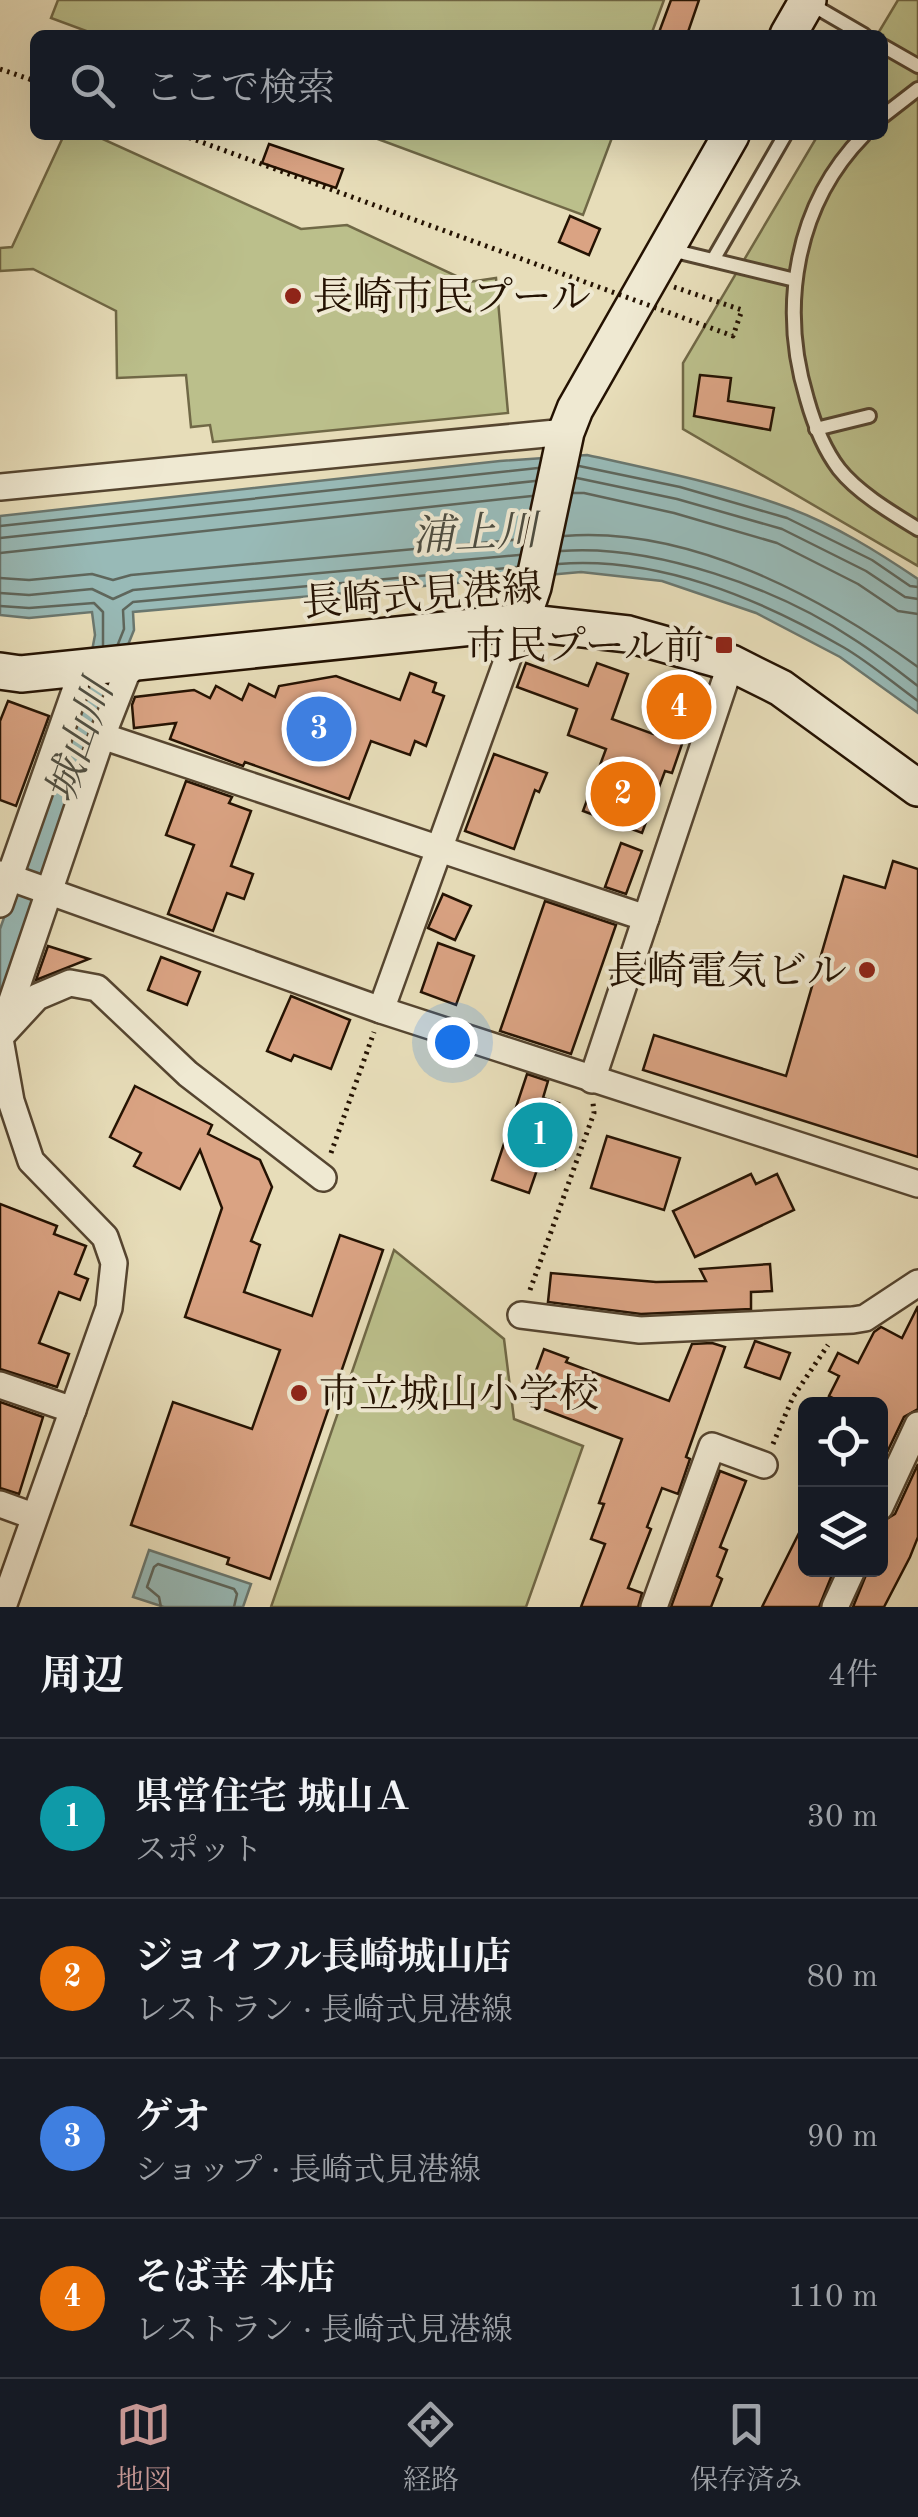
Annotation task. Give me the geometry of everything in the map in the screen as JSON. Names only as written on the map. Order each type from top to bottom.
[{"type":"main road","points":[[791,30],[807,1]]},
{"type":"main road","points":[[520,622],[533,587],[565,437],[575,409],[728,140]]},
{"type":"main road","name":"長崎式見港線","points":[[80,665],[520,622],[628,634],[732,663],[781,688],[918,788]]},
{"type":"main road","points":[[0,670],[21,674],[80,665]]},
{"type":"street","points":[[0,487],[565,437]]},
{"type":"street","points":[[381,1010],[520,622]]},
{"type":"street","points":[[3,1607],[109,1308],[114,1262],[105,1237],[32,1162],[11,1101],[0,1037],[102,736],[134,662]]},
{"type":"street","points":[[592,1080],[732,663]]},
{"type":"street","points":[[0,904],[4,876],[74,691],[80,665]]},
{"type":"street","points":[[102,736],[646,918]]},
{"type":"street","points":[[4,876],[381,1010],[918,1184]]},
{"type":"street","points":[[0,1037],[36,997],[70,983],[97,988],[188,1074],[323,1178]]},
{"type":"street","points":[[521,1315],[640,1330],[844,1320],[864,1318],[918,1283]]},
{"type":"street","points":[[0,1384],[73,1410]]},
{"type":"street","points":[[888,1490],[918,1425]]},
{"type":"street","points":[[654,1607],[712,1446],[764,1465]]},
{"type":"street","points":[[0,1504],[33,1516]]},
{"type":"street","points":[[835,1607],[849,1577]]},
{"type":"lane","points":[[807,1],[845,30]]},
{"type":"lane","points":[[888,49],[918,66]]},
{"type":"lane","points":[[888,112],[918,89]]},
{"type":"lane","points":[[713,260],[782,140]]},
{"type":"lane","points":[[860,140],[838,164],[808,222],[795,280],[798,372],[816,429],[843,474],[918,530]]},
{"type":"lane","points":[[658,264],[713,260],[795,280]]},
{"type":"lane","points":[[816,429],[868,416]]},
{"type":"path","points":[[0,69],[30,80]]},
{"type":"path","points":[[196,140],[734,336],[742,310],[658,264]]},
{"type":"path","points":[[323,1178],[381,1010]]},
{"type":"path","points":[[521,1315],[594,1113],[592,1080]]},
{"type":"path","points":[[764,1465],[793,1398],[844,1320]]},
{"type":"green space","points":[[58,0],[664,0],[653,30],[83,30],[51,18]]},
{"type":"green space","points":[[898,0],[918,0],[918,566],[683,429],[683,363],[815,140],[888,140],[888,30],[880,30]]},
{"type":"green space","name":"長崎市民プール","points":[[62,140],[105,140],[301,229],[347,225],[469,282],[496,278],[508,413],[213,442],[210,425],[191,427],[186,375],[117,378],[116,311],[33,269],[0,271],[0,248],[12,247]]},
{"type":"green space","points":[[380,140],[611,140],[583,215]]},
{"type":"green space","points":[[394,1250],[504,1339],[514,1419],[583,1446],[526,1607],[271,1607]]},
{"type":"water","points":[[587,455],[765,499],[823,522],[918,579],[918,713],[840,657],[756,613],[662,581],[581,572],[133,612],[134,630],[94,729],[0,998],[0,929],[84,693],[95,635],[92,612],[29,618],[0,615],[0,516],[500,461]]},
{"type":"water","points":[[149,1550],[251,1584],[243,1607],[164,1607],[133,1597]]},
{"type":"building","points":[[671,0],[699,0],[689,30],[660,30]]},
{"type":"building","points":[[269,144],[343,169],[336,188],[262,163]]},
{"type":"building","points":[[570,216],[600,229],[589,255],[559,242]]},
{"type":"building","points":[[700,375],[731,378],[728,401],[774,408],[770,430],[694,416]]},
{"type":"building","points":[[526,663],[588,686],[597,663],[628,674],[612,719],[653,734],[674,679],[701,689],[672,773],[665,771],[642,833],[583,811],[606,749],[568,735],[577,709],[517,687]]},
{"type":"building","points":[[410,673],[436,683],[433,692],[444,696],[426,746],[415,741],[410,755],[371,741],[349,799],[170,739],[176,723],[134,728],[135,697],[194,690],[210,698],[216,686],[242,700],[249,684],[275,697],[279,686],[336,676],[400,700]]},
{"type":"building","points":[[8,701],[49,716],[16,806],[0,800],[0,721]]},
{"type":"building","points":[[494,754],[547,773],[539,792],[535,790],[514,849],[465,831]]},
{"type":"building","points":[[186,781],[232,797],[229,803],[251,811],[231,866],[253,874],[244,899],[227,893],[213,931],[168,914],[194,845],[166,835]]},
{"type":"building","points":[[621,843],[642,851],[626,894],[605,887]]},
{"type":"building","points":[[893,861],[918,869],[918,1157],[643,1070],[654,1035],[786,1076],[844,876],[885,888]]},
{"type":"building","points":[[443,894],[471,906],[455,940],[428,928]]},
{"type":"building","points":[[545,901],[616,925],[571,1054],[500,1031]]},
{"type":"building","points":[[438,943],[474,956],[456,1005],[421,992]]},
{"type":"building","points":[[48,946],[89,959],[36,980]]},
{"type":"building","points":[[161,957],[200,972],[187,1005],[148,990]]},
{"type":"building","points":[[291,996],[350,1020],[331,1069],[294,1055],[291,1061],[267,1051]]},
{"type":"building","points":[[527,1074],[548,1081],[543,1098],[559,1103],[549,1132],[565,1137],[555,1169],[539,1164],[529,1193],[492,1180]]},
{"type":"building","points":[[135,1086],[212,1125],[208,1134],[260,1160],[272,1187],[251,1241],[260,1245],[244,1292],[312,1316],[340,1235],[383,1250],[270,1579],[227,1564],[229,1558],[131,1525],[173,1402],[252,1429],[280,1350],[185,1317],[222,1208],[200,1150],[180,1189],[134,1166],[141,1153],[110,1137]]},
{"type":"building","points":[[607,1136],[680,1158],[664,1210],[591,1188]]},
{"type":"building","points":[[751,1174],[756,1184],[777,1174],[794,1210],[695,1257],[673,1211]]},
{"type":"building","points":[[0,1204],[57,1226],[54,1234],[86,1246],[75,1274],[88,1279],[80,1300],[59,1292],[39,1343],[69,1354],[57,1387],[0,1369]]},
{"type":"building","points":[[770,1264],[772,1291],[751,1292],[751,1309],[641,1314],[548,1302],[551,1273],[656,1282],[706,1281],[700,1269]]},
{"type":"building","points":[[918,1306],[918,1409],[904,1417],[888,1450],[888,1397],[831,1397],[839,1376],[829,1371],[838,1353],[858,1363],[874,1332],[881,1327],[902,1338]]},
{"type":"building","points":[[755,1341],[790,1353],[780,1379],[745,1367]]},
{"type":"building","points":[[692,1344],[725,1347],[686,1457],[690,1459],[678,1494],[662,1488],[628,1588],[642,1593],[638,1607],[581,1607],[605,1544],[591,1539],[604,1504],[599,1503],[622,1439],[530,1404],[539,1382],[533,1379],[544,1349],[568,1358],[566,1362],[669,1401]]},
{"type":"building","points":[[0,1402],[43,1417],[19,1494],[0,1488]]},
{"type":"building","points":[[918,1464],[918,1537],[910,1557],[884,1607],[853,1607],[865,1577],[888,1577],[888,1518],[895,1514]]},
{"type":"building","points":[[720,1471],[746,1481],[720,1547],[727,1550],[717,1576],[722,1579],[711,1607],[671,1607]]},
{"type":"building","points":[[798,1535],[798,1577],[831,1577],[819,1607],[762,1607]]},
{"type":"place","name":"長崎市民プール","points":[[293,296]]},
{"type":"place","name":"市民プール前","points":[[724,645]]},
{"type":"place","name":"そば幸 本店","points":[[679,707]]},
{"type":"place","name":"ゲオ","points":[[319,729]]},
{"type":"place","name":"ジョイフル長崎城山店","points":[[623,794]]},
{"type":"place","name":"長崎電気ビル","points":[[867,970]]},
{"type":"place","name":"県営住宅 城山Ａ","points":[[540,1135]]},
{"type":"place","name":"市立城山小学校","points":[[299,1393]]},
{"type":"water label","name":"浦上川","points":[[475,532]]},
{"type":"water label","name":"城山川","points":[[78,741]]}]
